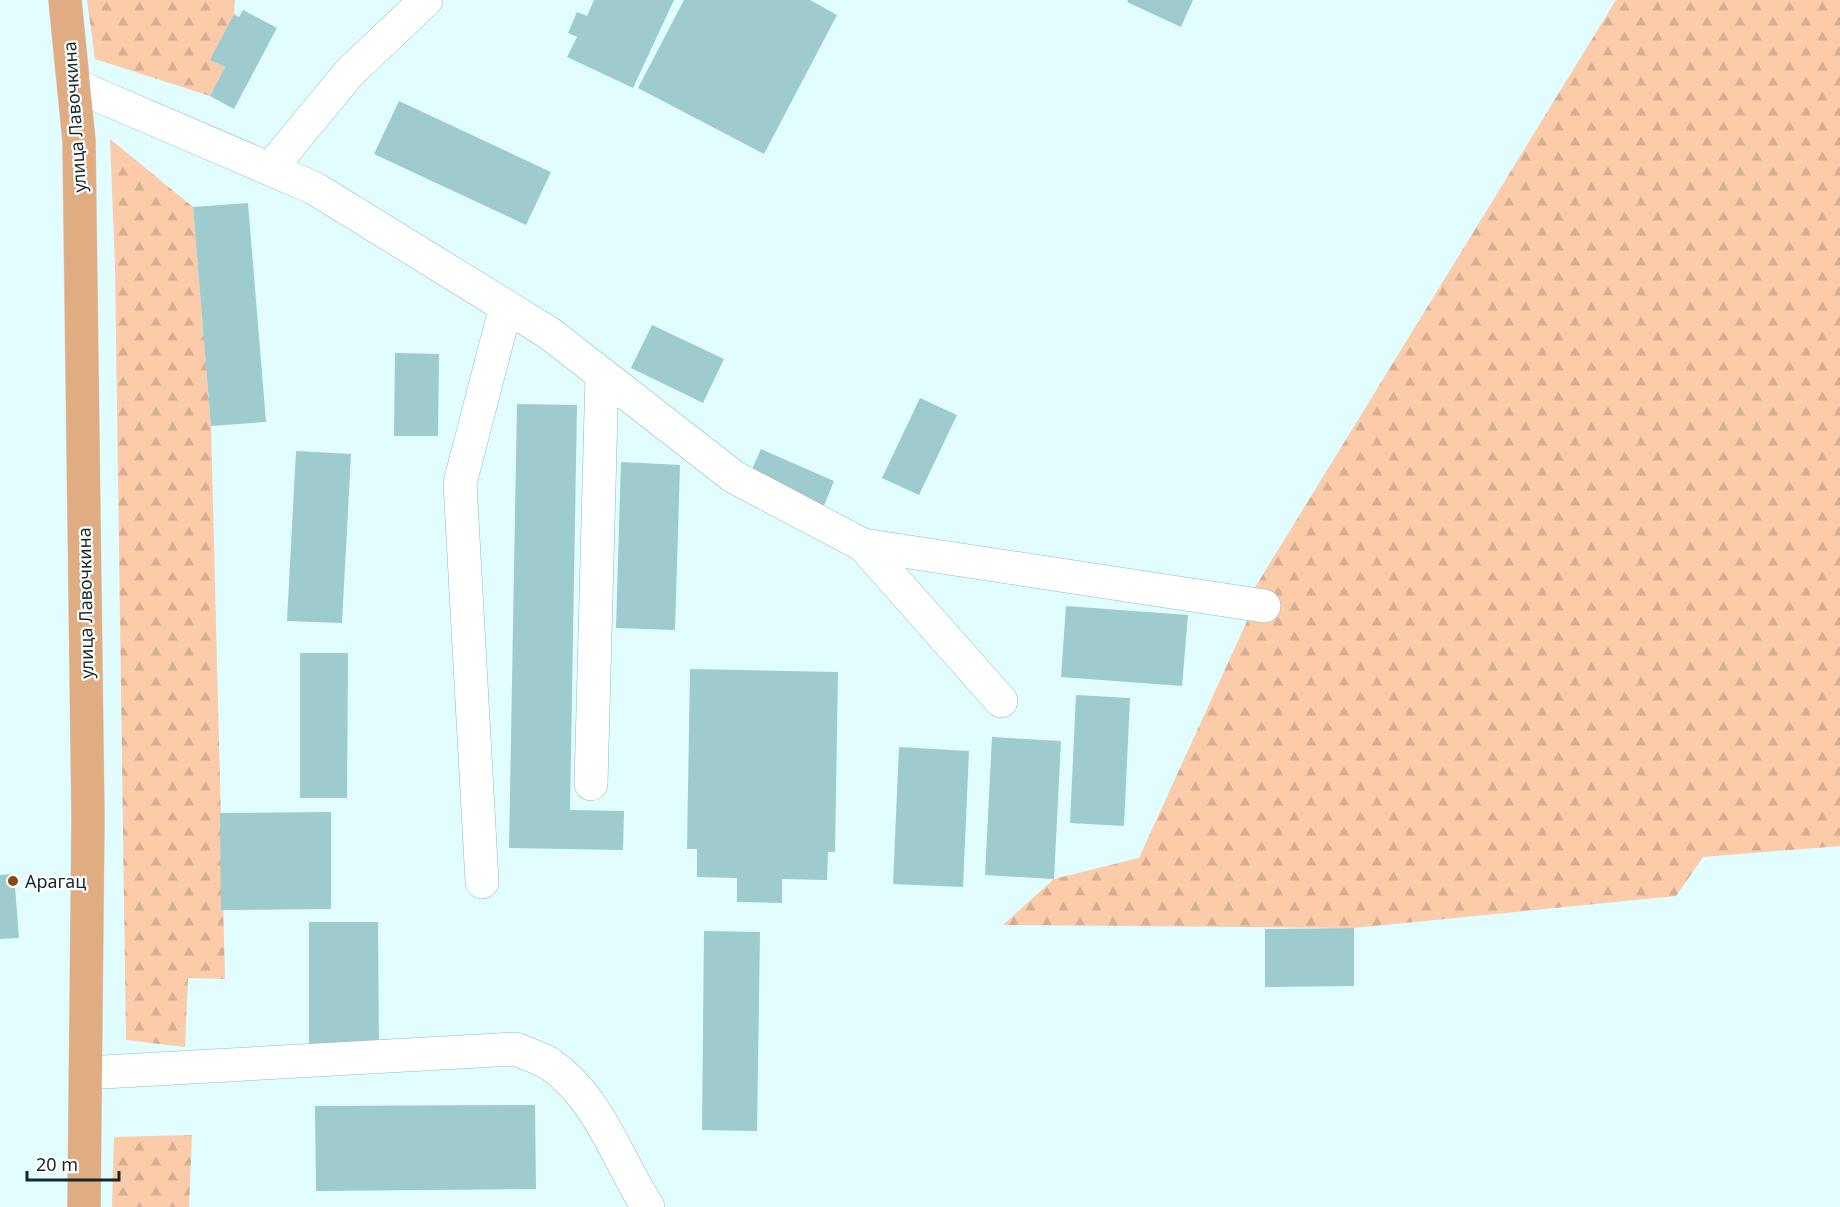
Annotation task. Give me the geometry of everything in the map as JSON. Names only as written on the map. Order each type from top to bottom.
[{"type":"main road","name":"улица Лавочкина","points":[[65,0],[79,141],[88,818],[84,1207]]},
{"type":"lane","points":[[270,170],[349,73],[426,0]]},
{"type":"lane","points":[[74,85],[314,188],[549,333],[734,477],[863,545],[1264,606]]},
{"type":"lane","points":[[482,882],[460,483],[506,306]]},
{"type":"lane","points":[[591,784],[602,374]]},
{"type":"lane","points":[[863,545],[1001,701]]},
{"type":"lane","points":[[85,1073],[516,1049],[550,1064],[581,1093],[607,1130],[624,1166],[648,1207]]},
{"type":"green space","points":[[87,0],[235,0],[234,14],[211,60],[225,67],[210,96],[95,59]]},
{"type":"green space","points":[[1616,0],[1840,0],[1840,846],[1703,857],[1676,896],[1354,928],[1003,925],[1054,879],[1139,858],[1248,619],[1251,594]]},
{"type":"green space","points":[[110,139],[193,207],[211,426],[225,979],[188,978],[185,1047],[126,1040],[115,265]]},
{"type":"green space","points":[[192,1135],[189,1207],[112,1207],[114,1137]]},
{"type":"building","points":[[594,0],[674,0],[633,88],[567,57],[577,37],[568,33],[577,12],[587,16]]},
{"type":"building","points":[[684,0],[810,0],[837,15],[764,154],[638,88]]},
{"type":"building","points":[[1128,0],[1193,0],[1181,27],[1127,2]]},
{"type":"building","points":[[243,10],[277,28],[234,109],[210,96],[225,67],[210,60],[234,14],[239,17]]},
{"type":"building","points":[[399,101],[551,172],[526,225],[374,154]]},
{"type":"building","points":[[248,203],[266,422],[211,426],[193,207]]},
{"type":"building","points":[[652,325],[724,359],[703,403],[631,368]]},
{"type":"building","points":[[395,353],[439,354],[438,436],[394,436]]},
{"type":"building","points":[[920,398],[957,415],[919,495],[882,478]]},
{"type":"building","points":[[517,404],[577,405],[570,810],[624,811],[623,850],[509,848]]},
{"type":"building","points":[[761,449],[834,481],[823,508],[749,476]]},
{"type":"building","points":[[296,451],[351,454],[342,623],[287,621]]},
{"type":"building","points":[[621,462],[680,465],[675,630],[616,628]]},
{"type":"building","points":[[1066,606],[1188,615],[1182,686],[1061,677]]},
{"type":"building","points":[[300,653],[348,653],[347,798],[300,798]]},
{"type":"building","points":[[690,669],[838,672],[835,852],[828,852],[827,880],[782,879],[782,903],[737,902],[737,878],[697,877],[697,849],[687,849]]},
{"type":"building","points":[[1076,695],[1130,698],[1124,826],[1070,823]]},
{"type":"building","points":[[992,737],[1061,741],[1054,879],[985,875]]},
{"type":"building","points":[[899,747],[969,751],[963,887],[893,884]]},
{"type":"building","points":[[331,812],[331,909],[221,910],[220,813]]},
{"type":"building","points":[[14,874],[19,938],[0,939],[0,875]]},
{"type":"building","points":[[309,922],[378,922],[379,1052],[309,1052]]},
{"type":"building","points":[[1354,928],[1354,986],[1265,987],[1265,929]]},
{"type":"building","points":[[704,931],[760,932],[757,1131],[702,1130]]},
{"type":"building","points":[[535,1105],[536,1189],[316,1191],[315,1106]]},
{"type":"place","name":"Арагац","points":[[13,881]]}]
